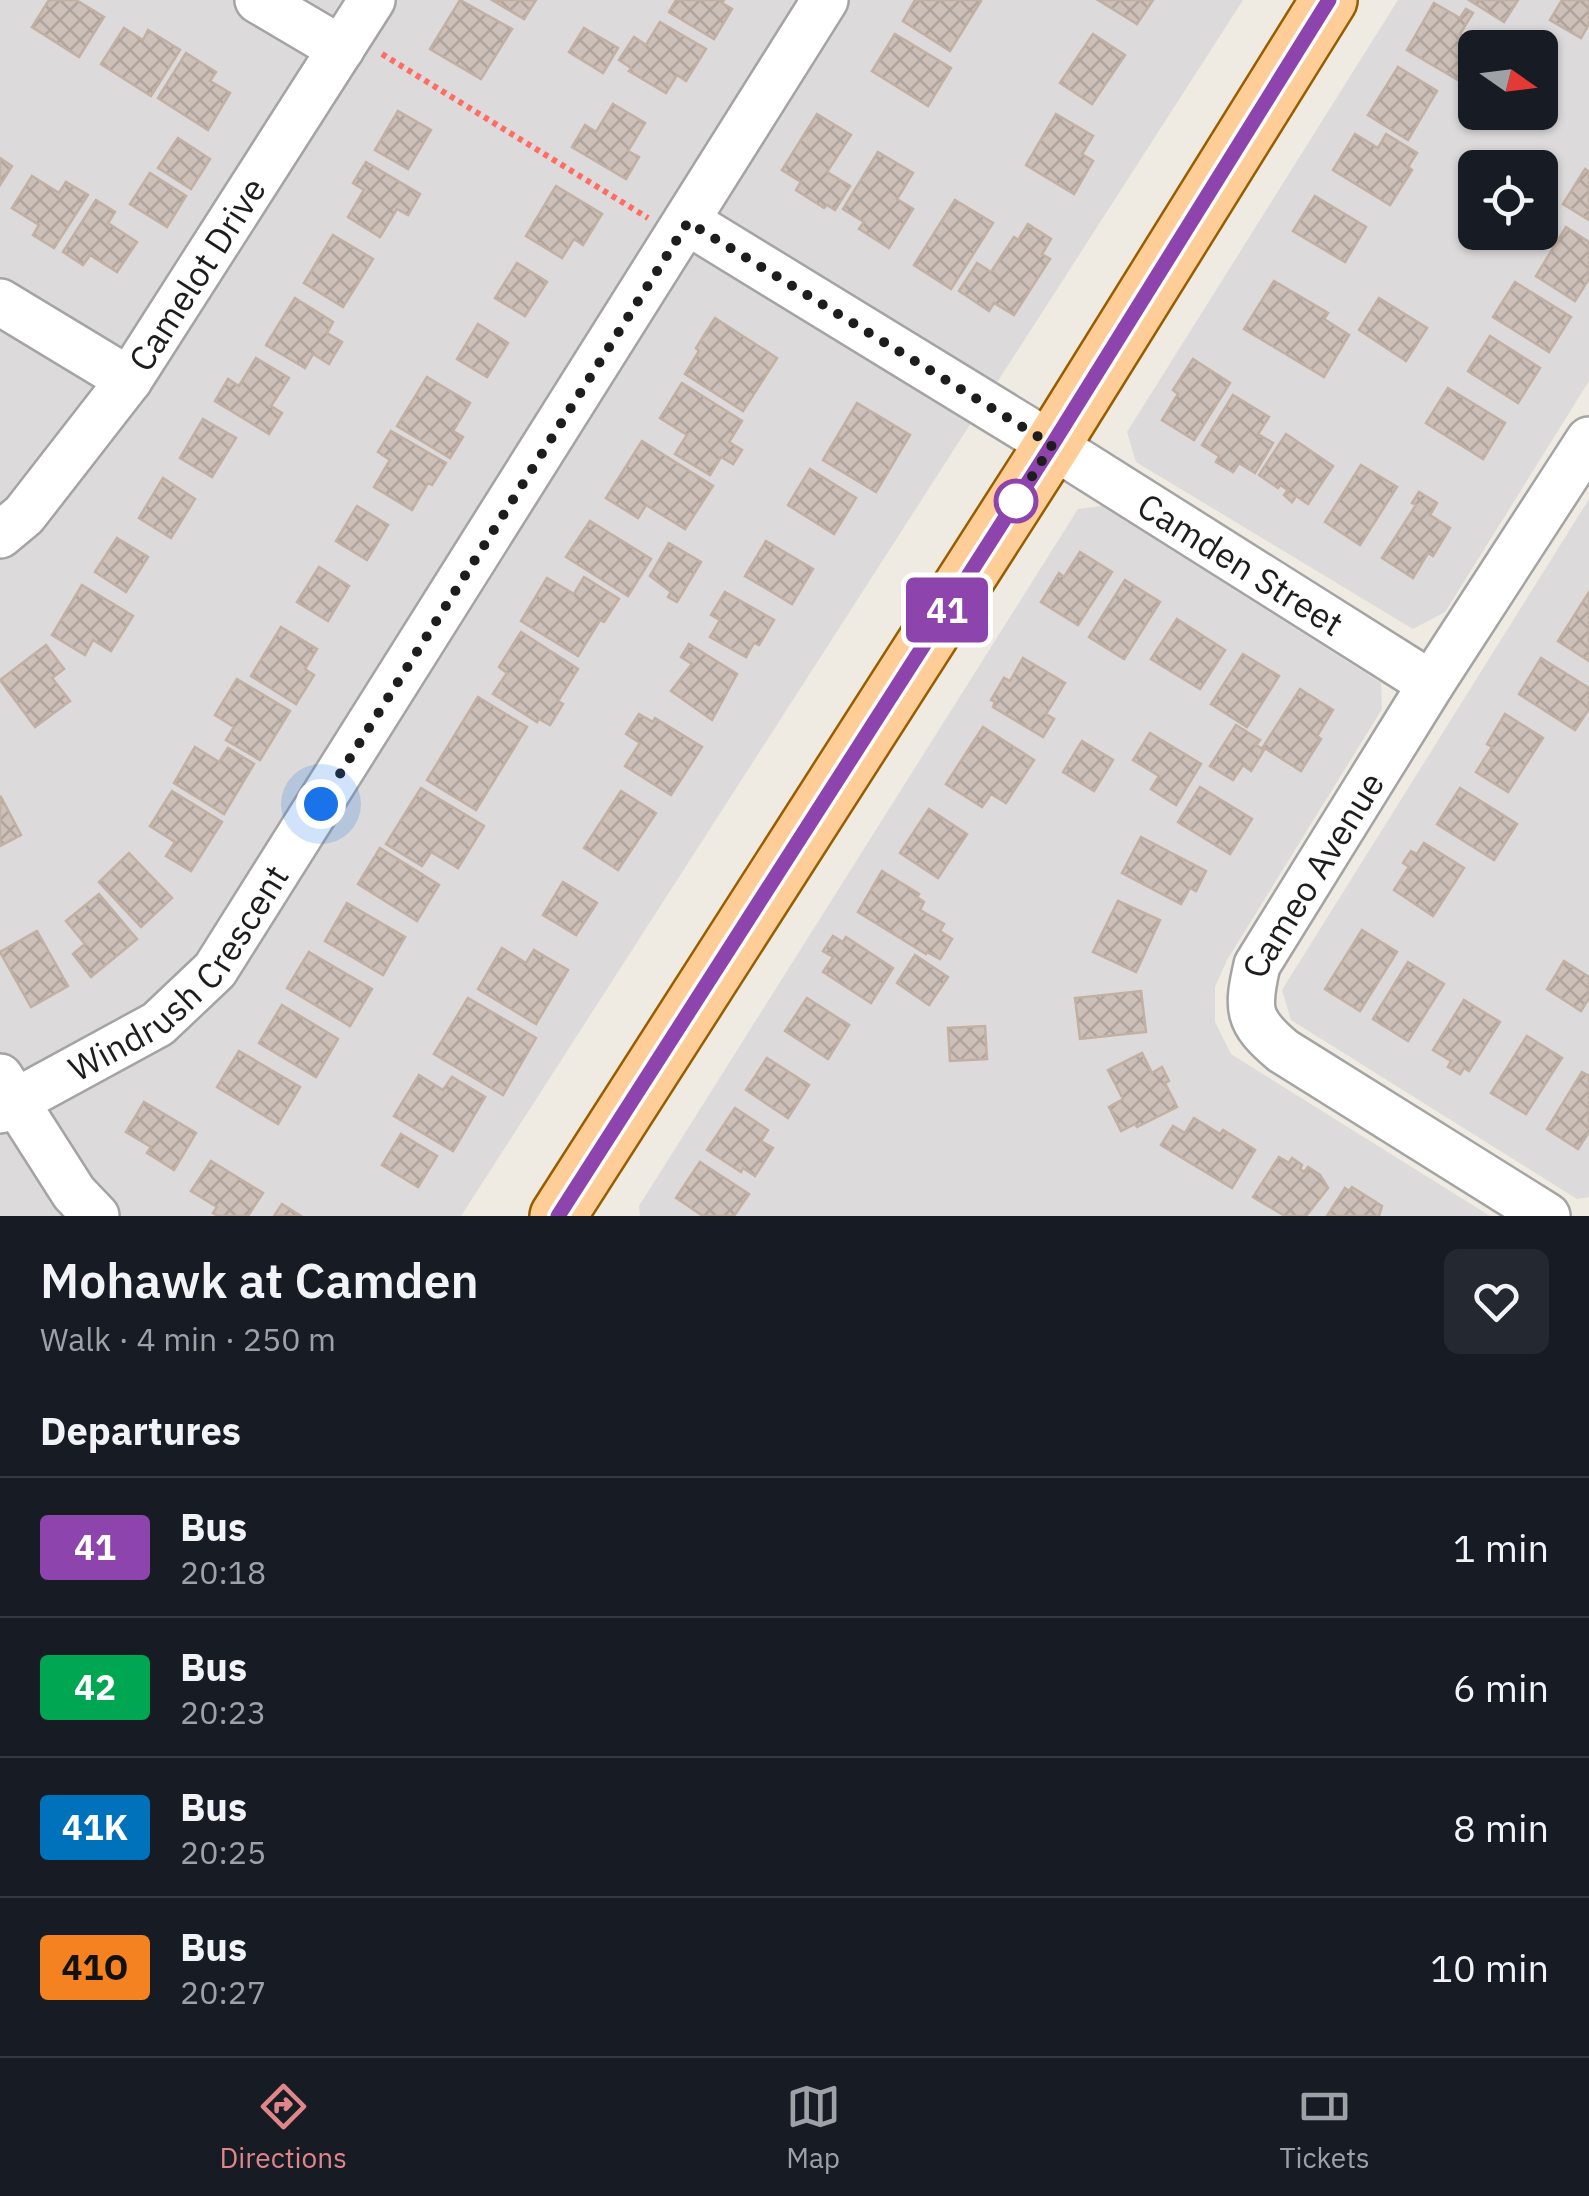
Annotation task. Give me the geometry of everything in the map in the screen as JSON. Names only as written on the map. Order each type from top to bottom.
[{"type":"main road","points":[[565,1213],[1329,0]]},
{"type":"street","points":[[258,0],[357,48]]},
{"type":"street","name":"Camelot Drive","points":[[0,534],[24,515],[130,380],[357,48],[372,0]]},
{"type":"street","name":"Windrush Crescent","points":[[5,1096],[158,1024],[216,970],[825,0]]},
{"type":"street","name":"Camden Street","points":[[683,229],[1052,445],[1431,684]]},
{"type":"street","points":[[0,302],[130,380]]},
{"type":"street","name":"Cameo Avenue","points":[[1547,1216],[1283,1050],[1258,1030],[1250,999],[1257,965],[1431,684],[1589,440]]},
{"type":"street","points":[[5,1096],[74,1193],[96,1216]]},
{"type":"path","points":[[357,48],[683,229]]},
{"type":"shaded area","points":[[0,0],[1243,0],[461,1216],[0,1216]]},
{"type":"shaded area","points":[[1398,0],[1589,0],[1589,381],[1445,612],[1413,629],[1136,462],[1127,432]]},
{"type":"shaded area","points":[[1589,499],[1589,1197],[1577,1199],[1291,1020],[1282,990]]},
{"type":"shaded area","points":[[1102,506],[1381,683],[1382,709],[1227,960],[1215,987],[1215,1022],[1231,1054],[1490,1216],[640,1216],[639,1206],[1078,509]]},
{"type":"building","points":[[49,0],[76,0],[104,17],[79,57],[32,27]]},
{"type":"building","points":[[460,0],[512,29],[481,79],[430,49]]},
{"type":"building","points":[[492,0],[536,0],[524,19]]},
{"type":"building","points":[[676,0],[724,0],[722,3],[732,9],[714,39],[669,12]]},
{"type":"building","points":[[915,0],[981,1],[950,51],[903,21]]},
{"type":"building","points":[[1098,0],[1153,0],[1137,24]]},
{"type":"building","points":[[1469,0],[1518,0],[1504,22]]},
{"type":"building","points":[[1562,0],[1589,0],[1589,24],[1581,38],[1550,20]]},
{"type":"building","points":[[1434,3],[1460,18],[1466,9],[1473,13],[1462,30],[1458,30],[1458,80],[1407,50]]},
{"type":"building","points":[[660,22],[706,49],[686,81],[677,75],[666,93],[629,71],[631,68],[619,60],[634,37],[646,45]]},
{"type":"building","points":[[124,28],[143,40],[148,30],[180,50],[151,96],[101,64]]},
{"type":"building","points":[[584,28],[618,48],[603,73],[569,52]]},
{"type":"building","points":[[895,34],[951,68],[928,106],[872,71]]},
{"type":"building","points":[[1093,34],[1125,55],[1092,104],[1060,83]]},
{"type":"building","points":[[186,53],[216,72],[210,81],[230,93],[208,130],[158,98]]},
{"type":"building","points":[[1398,67],[1437,91],[1408,140],[1368,115]]},
{"type":"building","points":[[613,104],[645,123],[628,151],[639,157],[626,179],[572,147],[585,125],[596,132]]},
{"type":"building","points":[[398,111],[431,130],[408,169],[375,150]]},
{"type":"building","points":[[817,114],[851,135],[827,172],[850,186],[835,210],[827,205],[824,208],[796,190],[801,182],[782,170]]},
{"type":"building","points":[[1056,114],[1093,136],[1082,154],[1093,161],[1074,194],[1026,165]]},
{"type":"building","points":[[1355,134],[1378,148],[1386,134],[1417,153],[1408,167],[1412,170],[1390,205],[1333,170]]},
{"type":"building","points":[[178,138],[210,159],[191,189],[158,168]]},
{"type":"building","points":[[878,152],[913,173],[897,199],[913,209],[889,248],[859,229],[864,222],[843,209]]},
{"type":"building","points":[[0,158],[12,166],[0,185]]},
{"type":"building","points":[[366,162],[420,194],[408,215],[397,209],[380,237],[348,217],[364,190],[353,183]]},
{"type":"building","points":[[1585,169],[1589,172],[1589,220],[1563,204]]},
{"type":"building","points":[[150,173],[186,196],[167,227],[130,204]]},
{"type":"building","points":[[32,176],[59,193],[66,182],[88,195],[54,248],[33,235],[39,225],[12,208]]},
{"type":"building","points":[[556,186],[602,214],[583,245],[574,239],[562,258],[526,236]]},
{"type":"building","points":[[1315,196],[1366,227],[1345,262],[1293,231]]},
{"type":"building","points":[[96,200],[115,212],[108,223],[137,242],[117,272],[90,255],[83,265],[63,252]]},
{"type":"building","points":[[955,200],[993,223],[951,289],[914,265]]},
{"type":"building","points":[[1028,224],[1051,239],[1042,254],[1050,259],[1014,315],[994,303],[989,311],[959,291],[977,263],[991,272],[1014,237],[1018,240]]},
{"type":"building","points":[[1566,227],[1589,242],[1589,279],[1575,301],[1536,276],[1552,250],[1558,250],[1558,240]]},
{"type":"building","points":[[333,235],[373,259],[343,307],[304,283]]},
{"type":"building","points":[[517,263],[547,282],[525,316],[495,298]]},
{"type":"building","points":[[1274,281],[1328,313],[1324,319],[1349,335],[1324,377],[1244,329]]},
{"type":"building","points":[[1515,282],[1571,317],[1549,352],[1493,317]]},
{"type":"building","points":[[295,298],[333,322],[327,333],[342,342],[329,364],[313,354],[305,368],[266,345]]},
{"type":"building","points":[[1379,298],[1427,328],[1406,361],[1359,330]]},
{"type":"building","points":[[715,318],[777,358],[743,411],[685,374]]},
{"type":"building","points":[[478,324],[508,343],[487,377],[457,359]]},
{"type":"building","points":[[1490,336],[1540,368],[1518,403],[1468,371]]},
{"type":"building","points":[[256,358],[289,378],[271,406],[282,413],[269,434],[215,401],[228,379],[239,386]]},
{"type":"building","points":[[1193,359],[1230,383],[1194,440],[1162,420],[1178,394],[1173,390]]},
{"type":"building","points":[[427,377],[470,403],[453,431],[463,437],[450,458],[397,426]]},
{"type":"building","points":[[682,383],[742,421],[729,442],[742,450],[733,464],[721,457],[710,475],[675,454],[687,435],[660,418]]},
{"type":"building","points":[[1448,388],[1505,423],[1483,459],[1426,423]]},
{"type":"building","points":[[1233,395],[1269,417],[1258,434],[1273,443],[1255,473],[1239,463],[1233,472],[1216,462],[1219,456],[1202,445]]},
{"type":"building","points":[[857,403],[910,435],[876,492],[823,460]]},
{"type":"building","points":[[203,419],[236,438],[212,477],[180,458]]},
{"type":"building","points":[[391,431],[446,463],[412,510],[374,487],[390,460],[378,452]]},
{"type":"building","points":[[1286,434],[1333,466],[1308,504],[1296,496],[1292,502],[1284,495],[1288,490],[1259,475]]},
{"type":"building","points":[[642,441],[713,486],[685,529],[646,505],[638,518],[606,498]]},
{"type":"building","points":[[1361,465],[1397,487],[1360,545],[1325,522]]},
{"type":"building","points":[[810,469],[856,498],[834,534],[788,505]]},
{"type":"building","points":[[163,478],[195,499],[171,538],[139,518]]},
{"type":"building","points":[[1419,492],[1437,503],[1430,515],[1450,528],[1413,578],[1382,558],[1416,505],[1412,503]]},
{"type":"building","points":[[357,506],[388,525],[367,560],[336,541]]},
{"type":"building","points":[[590,521],[651,559],[628,596],[566,557]]},
{"type":"building","points":[[117,538],[148,557],[126,592],[95,572]]},
{"type":"building","points":[[766,541],[813,569],[792,604],[745,576]]},
{"type":"building","points":[[669,543],[701,562],[677,602],[668,597],[671,592],[650,576]]},
{"type":"building","points":[[1080,552],[1112,572],[1078,625],[1041,602],[1059,573],[1064,577]]},
{"type":"building","points":[[319,567],[349,586],[328,621],[297,602]]},
{"type":"building","points":[[584,577],[619,599],[604,622],[600,620],[578,656],[521,621],[547,578],[574,594]]},
{"type":"building","points":[[1125,580],[1160,602],[1124,659],[1089,637]]},
{"type":"building","points":[[82,585],[133,616],[111,651],[93,640],[85,655],[52,635]]},
{"type":"building","points":[[725,592],[774,620],[759,645],[754,643],[746,657],[710,637],[720,620],[711,615]]},
{"type":"building","points":[[1589,592],[1589,661],[1558,641]]},
{"type":"building","points":[[1177,619],[1225,650],[1200,689],[1151,659]]},
{"type":"building","points":[[281,627],[317,649],[305,669],[314,675],[296,704],[251,676]]},
{"type":"building","points":[[521,632],[578,669],[558,701],[563,704],[550,725],[539,719],[537,722],[493,694],[507,673],[499,667]]},
{"type":"building","points":[[689,644],[737,674],[712,720],[671,691],[692,664],[681,657]]},
{"type":"building","points":[[46,645],[64,669],[52,678],[70,701],[35,727],[0,680]]},
{"type":"building","points":[[1243,654],[1279,676],[1247,727],[1211,704]]},
{"type":"building","points":[[1023,658],[1065,683],[1046,714],[1054,719],[1043,737],[993,707],[995,702],[991,700],[1004,678],[1010,681]]},
{"type":"building","points":[[1541,658],[1589,688],[1589,709],[1575,730],[1519,694]]},
{"type":"building","points":[[237,679],[290,711],[260,760],[226,740],[234,727],[215,715]]},
{"type":"building","points":[[1300,689],[1333,710],[1301,771],[1263,747]]},
{"type":"building","points":[[478,697],[527,727],[476,810],[427,780]]},
{"type":"building","points":[[639,714],[653,722],[655,718],[702,747],[671,795],[625,766],[640,743],[626,734]]},
{"type":"building","points":[[1505,714],[1543,738],[1508,792],[1476,772],[1492,747],[1487,744]]},
{"type":"building","points":[[1236,725],[1260,740],[1256,745],[1264,750],[1251,771],[1243,765],[1233,780],[1210,766]]},
{"type":"building","points":[[983,727],[1034,760],[1006,803],[991,794],[982,807],[946,784]]},
{"type":"building","points":[[1150,733],[1201,764],[1176,805],[1151,789],[1159,776],[1133,760]]},
{"type":"building","points":[[1082,741],[1113,760],[1094,791],[1063,772]]},
{"type":"building","points":[[195,747],[219,762],[228,748],[254,764],[224,814],[174,783]]},
{"type":"building","points":[[1200,787],[1252,819],[1230,854],[1178,822]]},
{"type":"building","points":[[421,788],[484,826],[458,868],[431,852],[422,866],[386,844]]},
{"type":"building","points":[[1460,788],[1517,824],[1494,860],[1437,824]]},
{"type":"building","points":[[172,791],[222,822],[191,871],[166,856],[175,842],[150,826]]},
{"type":"building","points":[[621,791],[656,813],[618,870],[584,848]]},
{"type":"building","points":[[0,798],[21,835],[0,846]]},
{"type":"building","points":[[929,809],[967,834],[938,878],[900,853]]},
{"type":"building","points":[[1141,837],[1206,871],[1196,891],[1190,888],[1181,904],[1122,873]]},
{"type":"building","points":[[1424,843],[1464,868],[1433,916],[1394,890],[1409,867],[1403,863],[1411,851],[1417,854]]},
{"type":"building","points":[[380,848],[439,885],[417,921],[358,884]]},
{"type":"building","points":[[129,853],[172,898],[141,927],[99,882]]},
{"type":"building","points":[[882,871],[919,894],[917,897],[924,902],[920,910],[944,924],[940,931],[952,939],[940,959],[858,912]]},
{"type":"building","points":[[563,882],[597,903],[576,935],[543,915]]},
{"type":"building","points":[[99,894],[137,939],[91,977],[73,954],[85,944],[66,921]]},
{"type":"building","points":[[1118,901],[1160,920],[1136,972],[1093,952]]},
{"type":"building","points":[[347,903],[405,937],[383,975],[325,941]]},
{"type":"building","points":[[1362,930],[1397,952],[1360,1011],[1325,989]]},
{"type":"building","points":[[37,931],[68,986],[31,1007],[0,952]]},
{"type":"building","points":[[833,936],[843,942],[846,937],[893,968],[871,1003],[823,972],[833,957],[823,951]]},
{"type":"building","points":[[502,948],[526,963],[534,950],[568,970],[536,1024],[478,989]]},
{"type":"building","points":[[309,952],[372,989],[350,1026],[287,988]]},
{"type":"building","points":[[915,955],[948,977],[929,1005],[897,983]]},
{"type":"building","points":[[1564,961],[1589,977],[1589,998],[1581,1011],[1547,989]]},
{"type":"building","points":[[1408,962],[1444,984],[1408,1041],[1373,1019]]},
{"type":"building","points":[[1141,991],[1146,1032],[1080,1039],[1075,998]]},
{"type":"building","points":[[468,998],[536,1038],[503,1095],[434,1054]]},
{"type":"building","points":[[807,998],[849,1025],[828,1059],[785,1031]]},
{"type":"building","points":[[1464,1000],[1500,1022],[1469,1071],[1464,1068],[1460,1074],[1448,1067],[1451,1061],[1433,1050]]},
{"type":"building","points":[[282,1005],[338,1039],[316,1077],[259,1043]]},
{"type":"building","points":[[985,1026],[987,1059],[950,1061],[948,1028]]},
{"type":"building","points":[[1527,1036],[1562,1058],[1526,1114],[1491,1093]]},
{"type":"building","points":[[239,1051],[300,1087],[278,1124],[217,1087]]},
{"type":"building","points":[[1142,1053],[1152,1073],[1162,1067],[1177,1107],[1121,1131],[1109,1107],[1123,1099],[1108,1070]]},
{"type":"building","points":[[767,1058],[809,1085],[788,1118],[746,1090]]},
{"type":"building","points":[[1582,1072],[1589,1076],[1589,1132],[1578,1149],[1547,1129]]},
{"type":"building","points":[[419,1075],[443,1090],[452,1077],[485,1097],[453,1151],[394,1116]]},
{"type":"building","points":[[144,1102],[196,1133],[174,1170],[147,1153],[151,1147],[126,1132]]},
{"type":"building","points":[[735,1108],[768,1130],[761,1141],[773,1148],[755,1176],[743,1168],[741,1172],[707,1150]]},
{"type":"building","points":[[1194,1118],[1255,1150],[1232,1188],[1161,1145],[1173,1126],[1185,1133]]},
{"type":"building","points":[[401,1134],[437,1156],[418,1187],[382,1165]]},
{"type":"building","points":[[1279,1157],[1289,1163],[1292,1158],[1302,1165],[1300,1169],[1304,1172],[1308,1167],[1320,1175],[1328,1188],[1306,1216],[1285,1216],[1253,1197]]},
{"type":"building","points":[[211,1161],[263,1193],[248,1216],[218,1216],[213,1213],[217,1207],[191,1191]]},
{"type":"building","points":[[700,1162],[749,1194],[734,1216],[703,1216],[676,1198]]},
{"type":"building","points":[[1352,1187],[1382,1206],[1379,1216],[1327,1216],[1345,1188],[1349,1191]]},
{"type":"building","points":[[282,1204],[301,1216],[274,1216]]},
{"type":"bus line","name":"41","points":[[558,1216],[1052,445],[1329,0]]},
{"type":"route","points":[[321,804],[688,222],[1052,445],[1010,511],[1016,501]]}]
